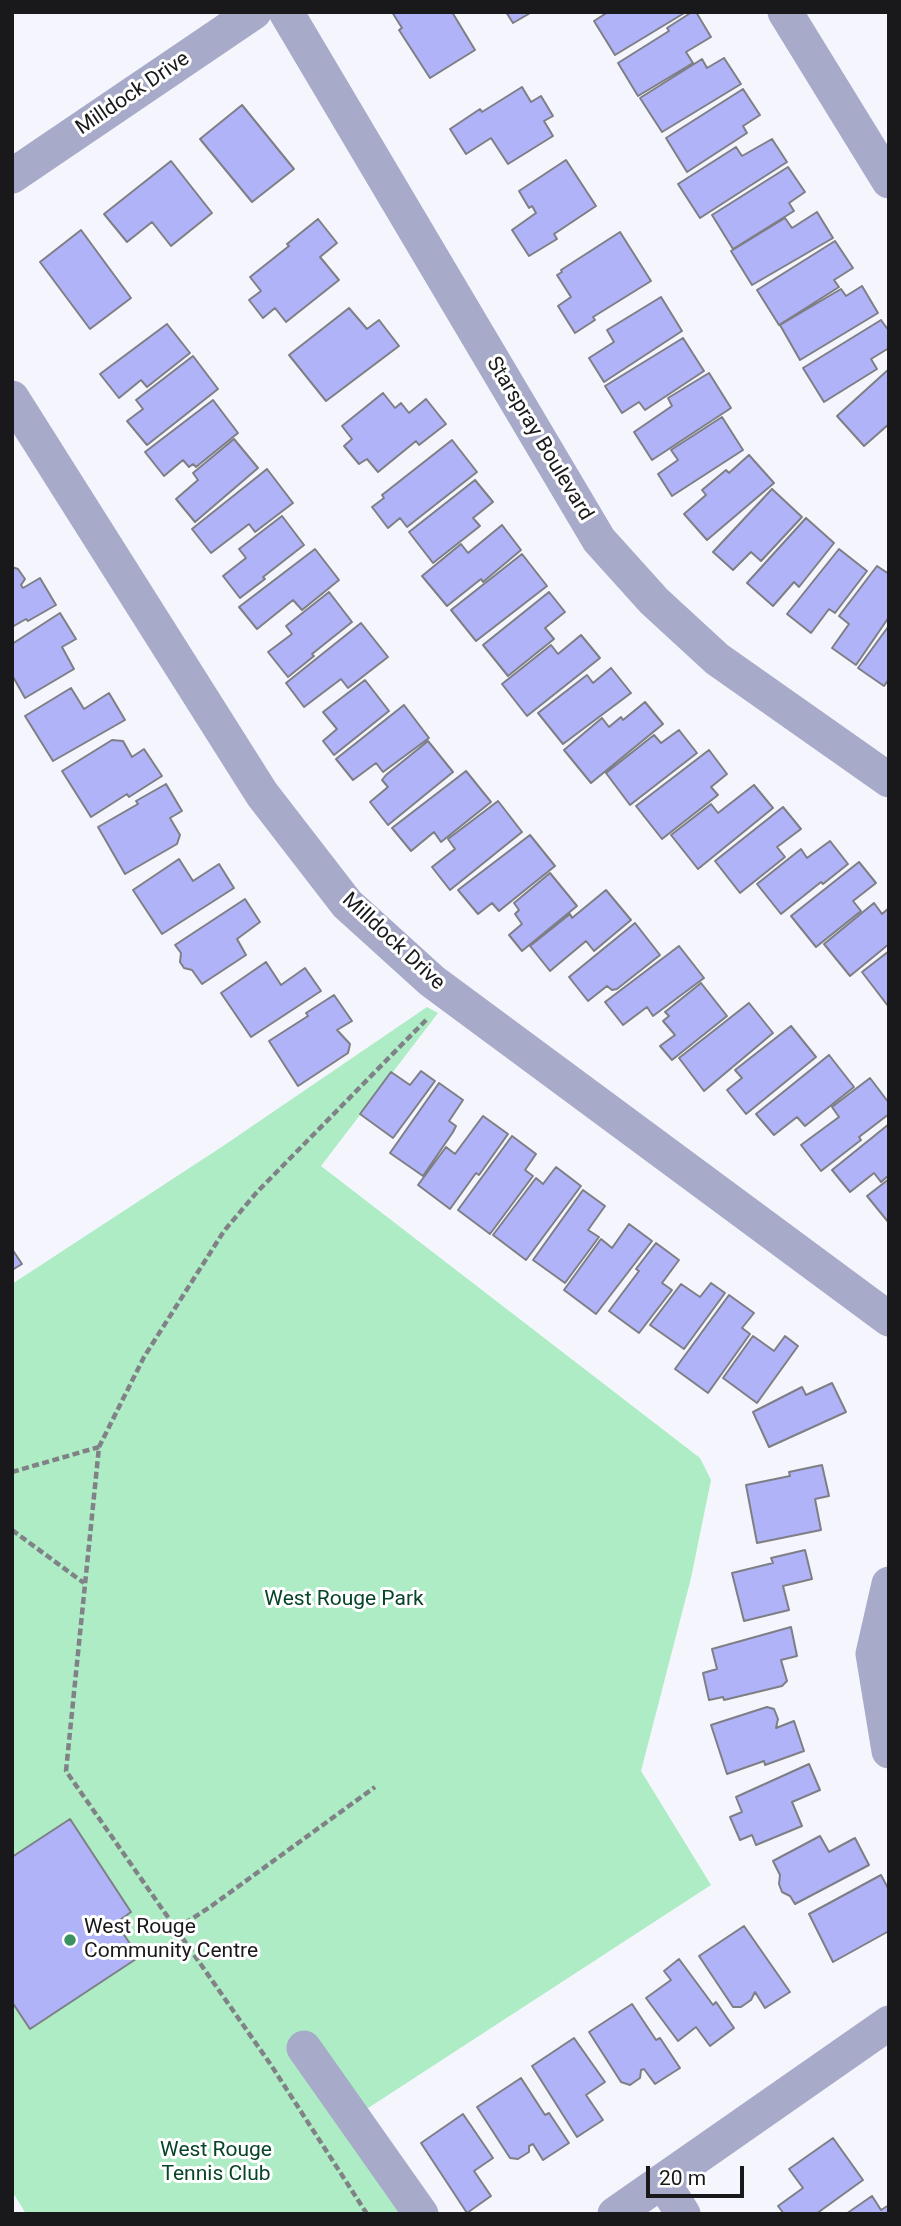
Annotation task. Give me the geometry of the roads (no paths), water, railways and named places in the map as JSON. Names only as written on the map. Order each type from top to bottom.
[{"type":"street","name":"Milldock Drive","points":[[12,176],[254,12]]},
{"type":"street","name":"Starspray Boulevard","points":[[286,12],[599,540],[654,601],[717,659],[889,780]]},
{"type":"street","points":[[785,12],[889,181]]},
{"type":"street","name":"Milldock Drive","points":[[12,398],[262,794],[347,904],[432,981],[889,1319]]},
{"type":"street","points":[[889,1584],[873,1654],[889,1751]]},
{"type":"street","points":[[615,2214],[889,2023]]},
{"type":"street","points":[[304,2048],[421,2214]]},
{"type":"street","points":[[663,2182],[683,2214]]},
{"type":"place","name":"West Rouge Community Centre","points":[[70,1940]]},
{"type":"park label","name":"West Rouge Park","points":[[344,1600]]},
{"type":"park label","name":"West Rouge Tennis Club","points":[[216,2163]]}]
